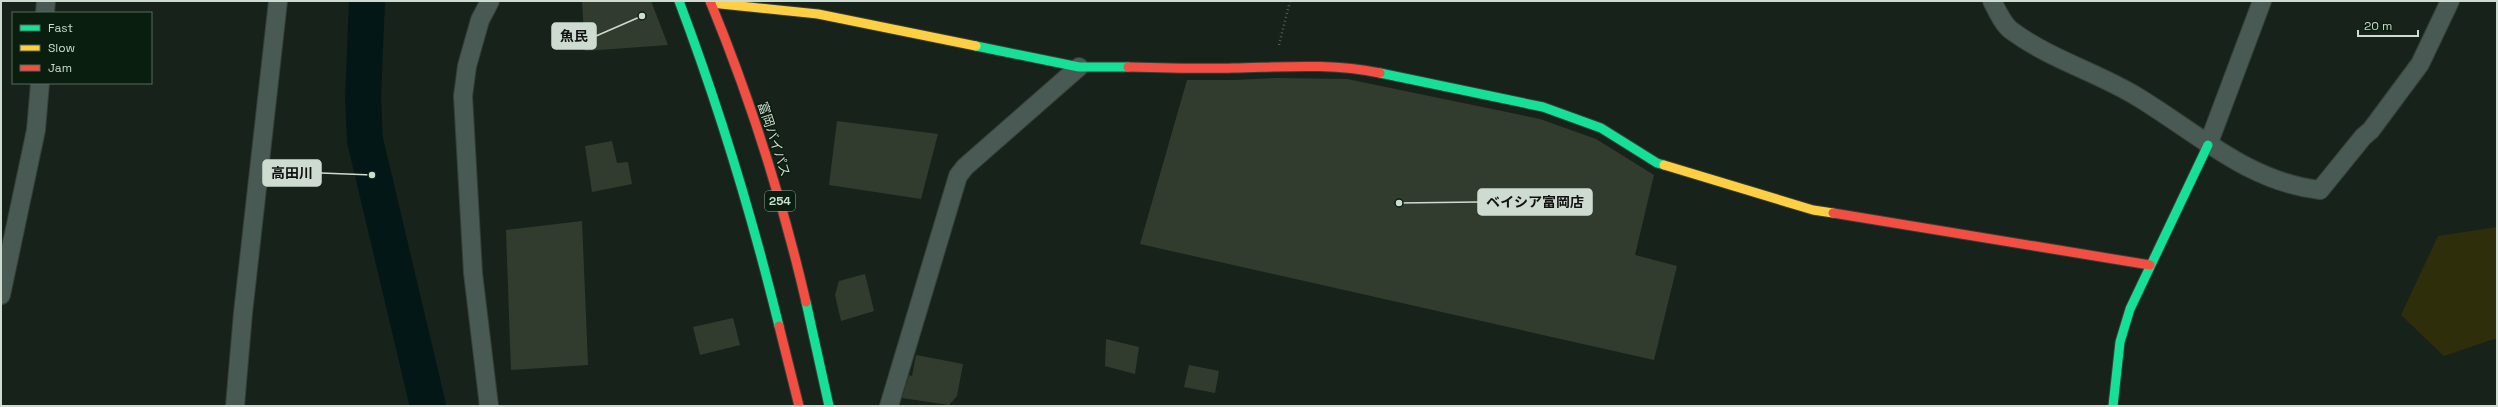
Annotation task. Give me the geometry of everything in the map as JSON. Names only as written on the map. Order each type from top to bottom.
[{"type":"main road","name":"254","points":[[679,1],[705,70],[760,248],[798,406]]},
{"type":"main road","points":[[711,2],[818,14],[1079,67],[1235,68],[1275,65],[1348,67],[1543,107],[1601,128],[1657,163],[1813,210],[2150,265]]},
{"type":"main road","name":"富岡バイパス","points":[[711,2],[734,59],[789,229],[829,406]]},
{"type":"main road","points":[[2113,406],[2122,334],[2150,265],[2193,184],[2208,145]]},
{"type":"street","points":[[45,12],[46,1]]},
{"type":"street","points":[[235,406],[242,313],[278,1]]},
{"type":"street","points":[[489,406],[473,273],[463,96],[467,66],[480,20],[490,1]]},
{"type":"street","points":[[1992,1],[2010,30],[2062,62],[2135,96],[2208,145],[2260,174],[2300,188],[2320,190],[2363,137],[2371,130],[2420,64],[2450,1]]},
{"type":"street","points":[[2208,145],[2262,1]]},
{"type":"street","points":[[889,406],[958,176],[965,167],[1079,67]]},
{"type":"street","points":[[1,295],[36,130],[40,84]]},
{"type":"path","points":[[1275,65],[1290,1]]},
{"type":"shaded area","points":[[2497,227],[2497,338],[2444,356],[2401,315],[2438,236]]},
{"type":"building","points":[[582,1],[651,1],[668,45],[585,51]]},
{"type":"building","points":[[1275,78],[1347,79],[1540,119],[1596,139],[1654,175],[1635,255],[1677,266],[1654,360],[1140,244],[1187,80]]},
{"type":"building","points":[[837,121],[938,134],[921,199],[829,185]]},
{"type":"building","points":[[612,141],[617,163],[628,162],[632,184],[592,192],[585,146]]},
{"type":"building","points":[[582,221],[588,365],[511,370],[506,230]]},
{"type":"building","points":[[865,274],[874,311],[841,321],[835,295],[839,281]]},
{"type":"building","points":[[733,318],[740,345],[700,355],[693,327]]},
{"type":"building","points":[[1106,339],[1139,347],[1135,374],[1105,366]]},
{"type":"building","points":[[916,355],[963,364],[957,396],[949,405],[902,398],[909,375],[912,376]]},
{"type":"building","points":[[1189,365],[1219,371],[1215,393],[1184,387]]},
{"type":"waterway","points":[[367,1],[363,99],[365,140],[428,406]]},
{"type":"traffic: fast","points":[[679,1],[708,81],[734,162],[758,244],[779,326]]},
{"type":"traffic: fast","points":[[976,46],[1079,67],[1128,67]]},
{"type":"traffic: fast","points":[[1380,73],[1543,107],[1601,128],[1657,163],[1664,165]]},
{"type":"traffic: fast","points":[[2113,406],[2120,342],[2130,309],[2208,145]]},
{"type":"traffic: fast","points":[[806,302],[829,406]]},
{"type":"traffic: slow","points":[[711,3],[818,14],[976,46]]},
{"type":"traffic: slow","points":[[1664,165],[1813,210],[1833,213]]},
{"type":"traffic: jam","points":[[710,1],[725,38],[764,149],[797,263],[806,302]]},
{"type":"traffic: jam","points":[[1128,67],[1325,67],[1380,73]]},
{"type":"traffic: jam","points":[[1833,213],[2150,265]]},
{"type":"traffic: jam","points":[[779,326],[799,406]]},
{"type":"place","name":"魚民","points":[[642,16]]},
{"type":"place","name":"高田川","points":[[372,175]]},
{"type":"place","name":"ベイシア富岡店","points":[[1399,203]]}]
